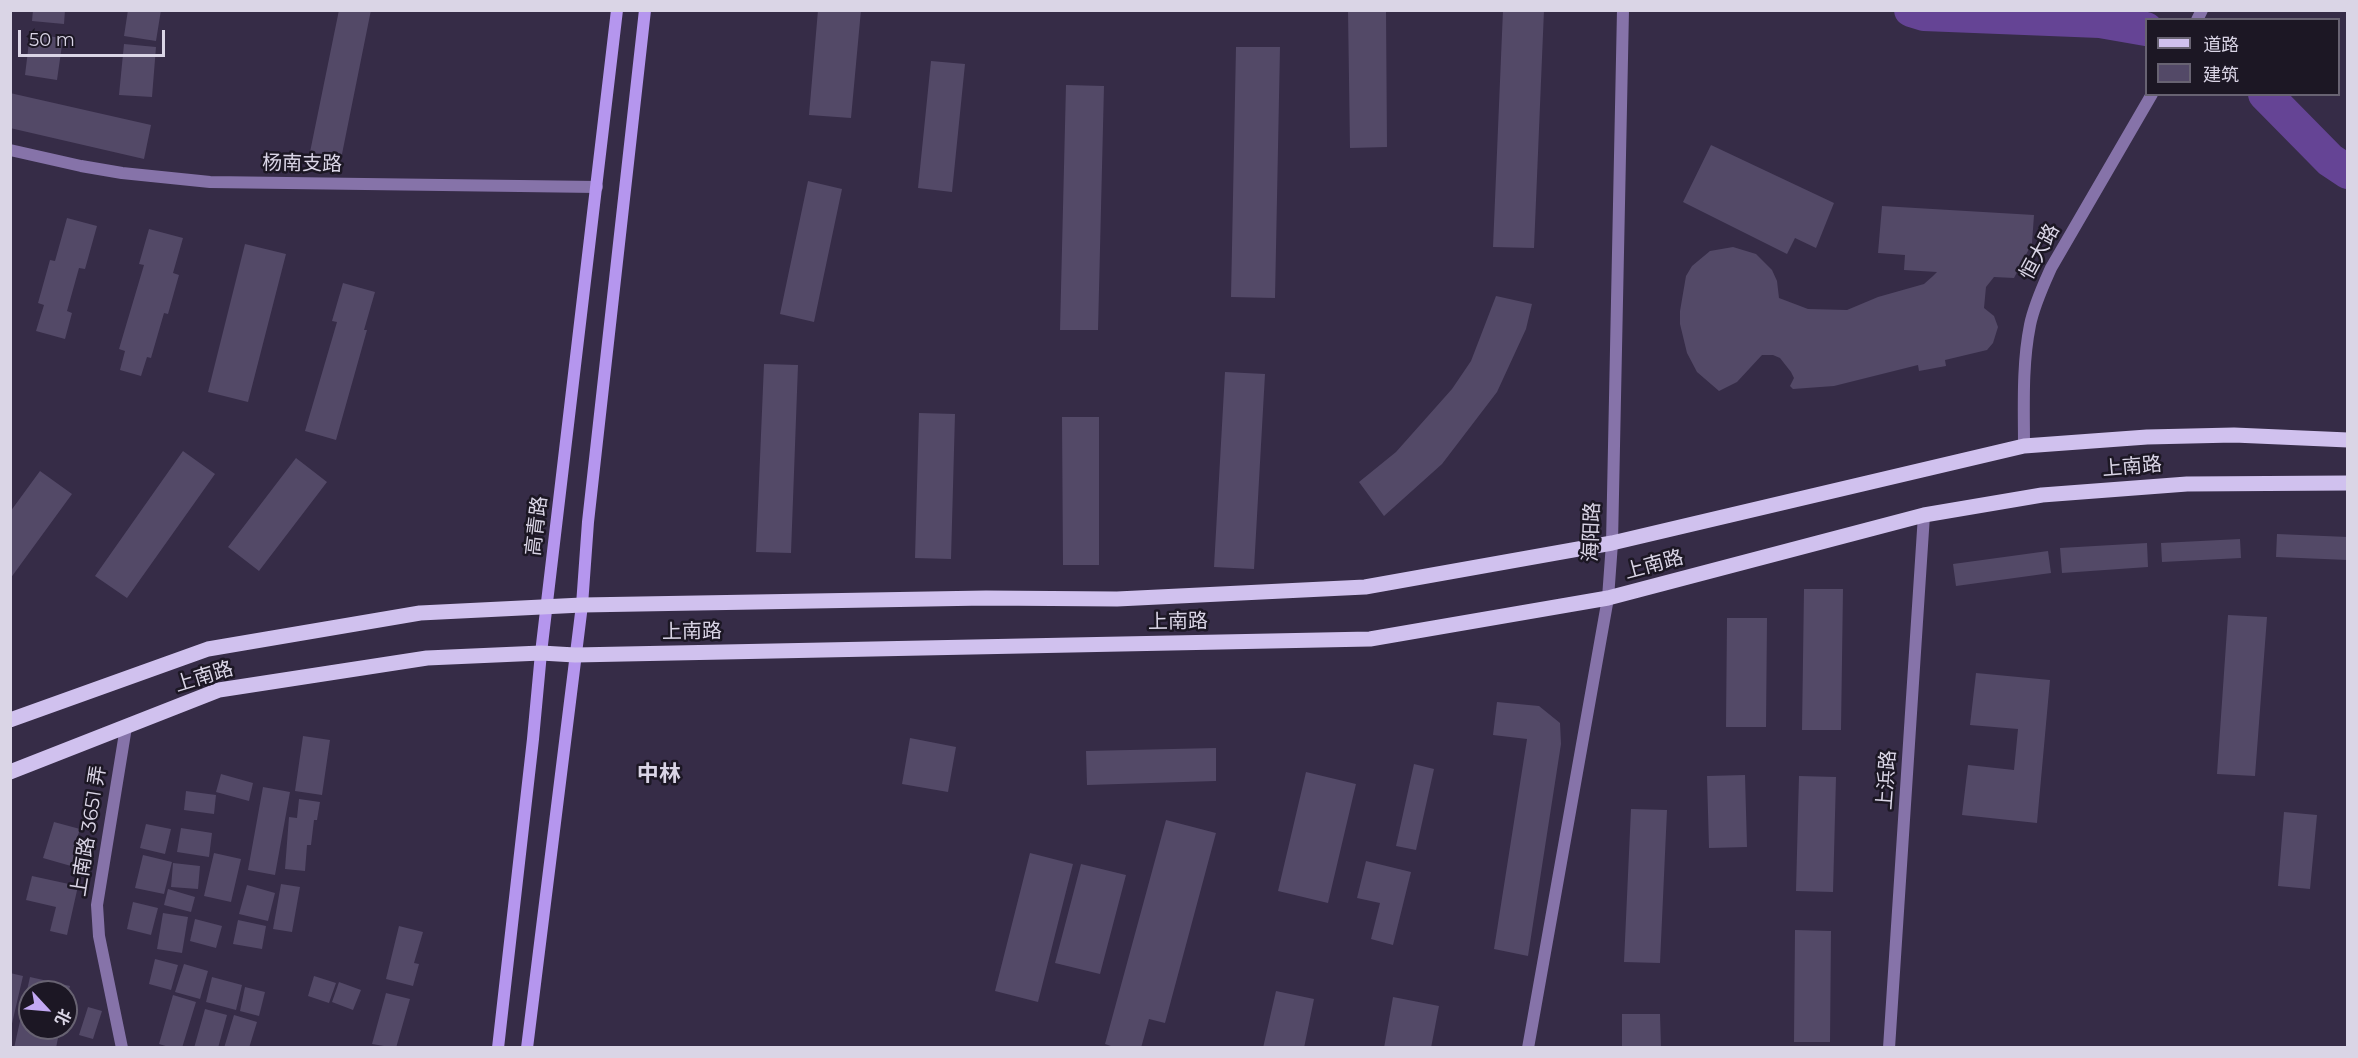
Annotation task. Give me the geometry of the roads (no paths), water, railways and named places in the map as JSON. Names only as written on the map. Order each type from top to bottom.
[{"type":"main road","name":"高青路","points":[[498,1047],[541,653],[617,10]]},
{"type":"main road","points":[[527,1047],[582,605],[588,522],[645,10]]},
{"type":"main road","name":"上南路","points":[[10,720],[208,649],[420,613],[582,605],[986,598],[1117,599],[1365,586],[1612,543],[2024,446],[2147,437],[2234,435],[2348,440]]},
{"type":"main road","name":"上南路","points":[[10,772],[219,690],[427,658],[541,653],[575,655],[1370,639],[1608,598],[1924,514],[2042,495],[2187,484],[2348,483]]},
{"type":"street","name":"海阳路","points":[[1528,1047],[1608,598],[1612,543],[1623,10]]},
{"type":"street","name":"恒大路","points":[[2024,446],[2026,352],[2030,323],[2039,294],[2051,268],[2151,96]]},
{"type":"street","name":"杨南支路","points":[[10,150],[91,168],[210,182],[597,187]]},
{"type":"street","name":"上浜路","points":[[1888,1047],[1924,514]]},
{"type":"street","name":"上南路 3651 弄","points":[[122,1047],[99,936],[96,905],[126,727]]},
{"type":"waterway","points":[[1911,10],[1924,14],[2100,21],[2145,29]]},
{"type":"waterway","points":[[2267,96],[2330,160],[2348,172]]},
{"type":"district","name":"中林","points":[[659,775]]}]
